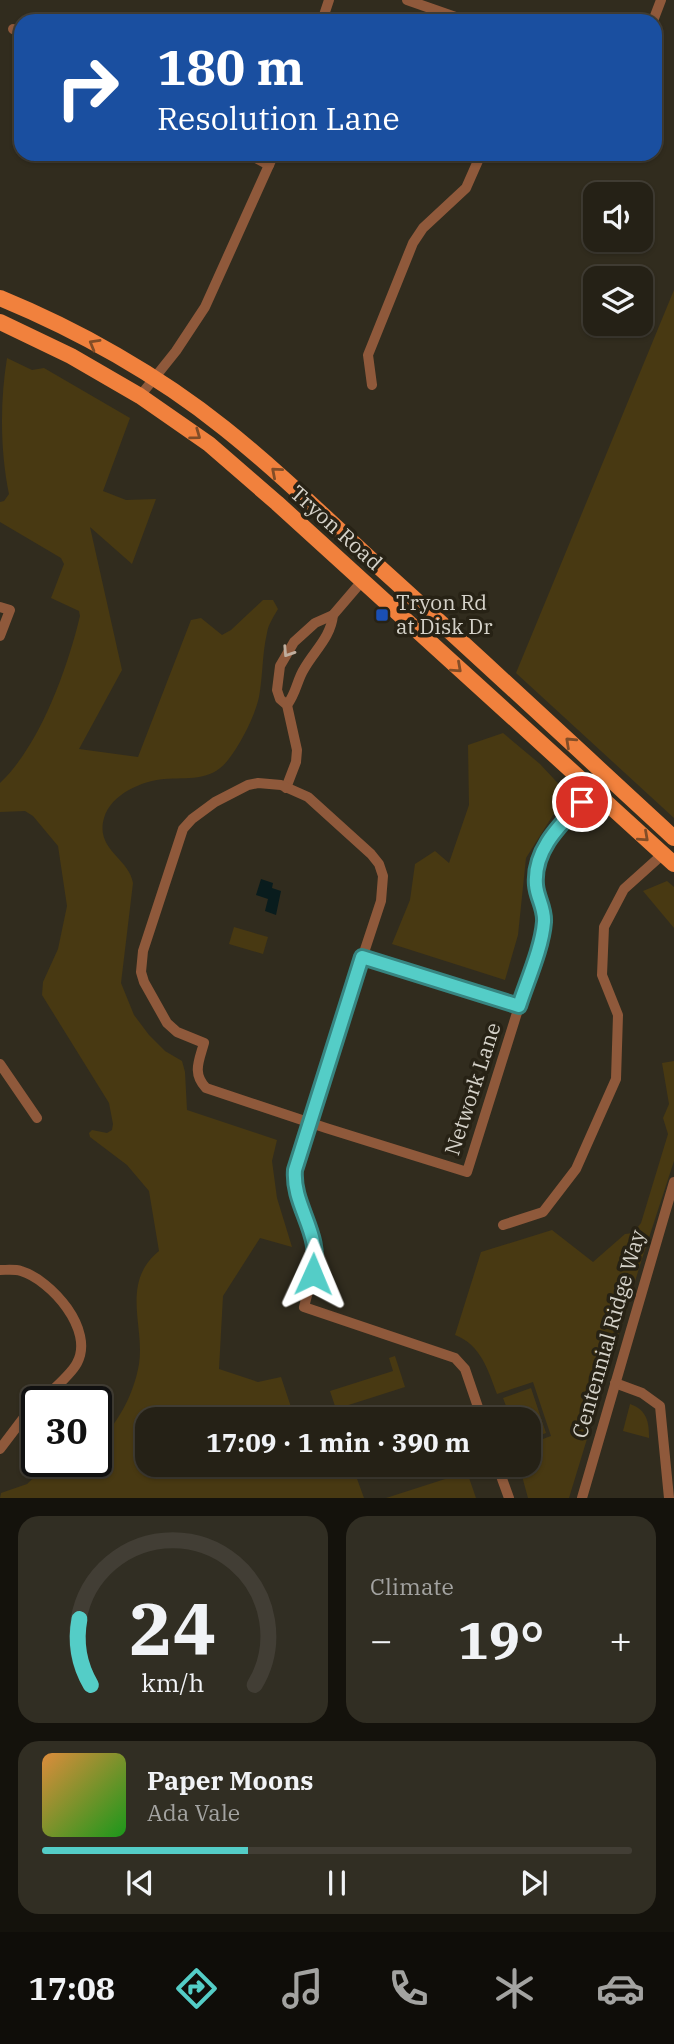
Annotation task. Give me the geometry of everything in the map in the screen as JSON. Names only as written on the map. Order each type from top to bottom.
[{"type":"main road","name":"Tryon Road","points":[[0,298],[81,337],[153,379],[214,420],[257,456],[674,838]]},
{"type":"main road","name":"Tryon Road","points":[[0,322],[71,356],[140,396],[209,444],[363,580],[669,859]]},
{"type":"street","points":[[407,0],[447,14]]},
{"type":"street","points":[[261,161],[269,165]]},
{"type":"street","points":[[140,396],[185,338],[205,307],[271,161]]},
{"type":"street","points":[[372,385],[368,355],[413,243],[423,228],[466,188],[478,161]]},
{"type":"street","points":[[287,705],[293,697],[302,672],[330,629],[333,615],[363,580]]},
{"type":"street","points":[[0,607],[10,610],[0,636]]},
{"type":"street","points":[[286,788],[297,755],[287,705],[280,699],[277,690],[278,673],[294,642],[320,619],[333,615]]},
{"type":"street","points":[[308,1122],[206,1088],[199,1081],[196,1071],[204,1043],[170,1028],[141,972],[143,951],[183,829],[201,811],[248,785],[268,783],[313,800],[371,854],[381,869],[384,890],[297,1160],[294,1180],[316,1250],[316,1261],[304,1307],[455,1358],[465,1369],[478,1407]]},
{"type":"street","name":"Network Lane","points":[[308,1122],[467,1172],[543,930],[544,913],[536,885],[543,851],[553,833],[593,790]]},
{"type":"street","points":[[503,1224],[543,1212],[576,1169],[616,1079],[618,1015],[602,975],[604,927],[624,890],[669,859]]},
{"type":"street","points":[[362,957],[519,1006]]},
{"type":"street","points":[[0,1064],[37,1118]]},
{"type":"street","name":"Centennial Ridge Way","points":[[582,1498],[674,1182]]},
{"type":"street","points":[[0,1270],[19,1270],[37,1278],[58,1296],[78,1327],[81,1346],[78,1363],[55,1386]]},
{"type":"street","points":[[615,1383],[642,1393],[660,1406],[669,1498]]},
{"type":"street","points":[[1,1443],[21,1421]]},
{"type":"street","points":[[501,1477],[509,1498]]},
{"type":"shaded area","points":[[674,290],[674,818],[516,673]]},
{"type":"shaded area","points":[[7,358],[32,370],[44,368],[130,418],[103,491],[126,500],[156,499],[132,564],[90,527],[122,670],[79,749],[138,757],[191,620],[201,618],[222,635],[263,600],[273,600],[278,609],[268,630],[257,705],[238,746],[228,760],[207,775],[155,780],[128,790],[113,802],[104,818],[102,829],[108,846],[126,867],[133,883],[121,983],[134,1015],[149,1035],[165,1051],[182,1061],[187,1110],[277,1140],[272,1161],[277,1198],[292,1247],[260,1238],[223,1296],[219,1369],[258,1382],[281,1377],[291,1407],[135,1407],[135,1477],[356,1477],[364,1498],[0,1498],[1,1493],[27,1484],[34,1477],[112,1477],[112,1426],[129,1397],[139,1364],[137,1291],[147,1263],[159,1251],[149,1191],[127,1165],[90,1137],[92,1130],[107,1133],[112,1130],[109,1103],[42,995],[43,982],[58,949],[67,906],[58,846],[33,816],[25,811],[0,812],[0,783],[28,748],[50,706],[68,660],[80,616],[79,611],[51,598],[64,564],[61,558],[0,522],[0,502],[9,494],[2,426]]},
{"type":"shaded area","points":[[503,733],[540,764],[567,793],[526,858],[518,935],[505,980],[392,944],[410,900],[415,864],[435,851],[449,863],[469,805],[468,745]]},
{"type":"shaded area","points":[[261,879],[273,883],[272,888],[281,891],[276,915],[265,911],[268,899],[256,895]]},
{"type":"shaded area","points":[[667,881],[674,887],[674,928],[643,891]]},
{"type":"shaded area","points":[[234,927],[268,937],[263,954],[229,944]]},
{"type":"shaded area","points":[[674,1061],[674,1161],[569,1498],[528,1498],[522,1477],[541,1477],[541,1440],[551,1436],[533,1382],[497,1394],[487,1367],[477,1352],[464,1339],[455,1335],[481,1252],[552,1230],[593,1262],[625,1234],[633,1233],[641,1223],[668,1134],[663,1118],[669,1104],[662,1063]]},
{"type":"shaded area","points":[[395,1356],[405,1387],[335,1407],[330,1391],[393,1371],[389,1358]]},
{"type":"shaded area","points":[[531,1388],[537,1407],[506,1407],[503,1398]]},
{"type":"shaded area","points":[[630,1404],[646,1417],[649,1438],[623,1431]]},
{"type":"shaded area","points":[[541,1418],[546,1433],[541,1435]]},
{"type":"shaded area","points":[[451,1477],[469,1477],[476,1498],[386,1498]]},
{"type":"place","name":"Tryon Rd at Disk Dr","points":[[382,615]]},
{"type":"route","points":[[313,1274],[316,1250],[297,1192],[295,1170],[362,957],[519,1006],[543,930],[544,913],[536,885],[540,859],[553,833],[582,802]]}]
